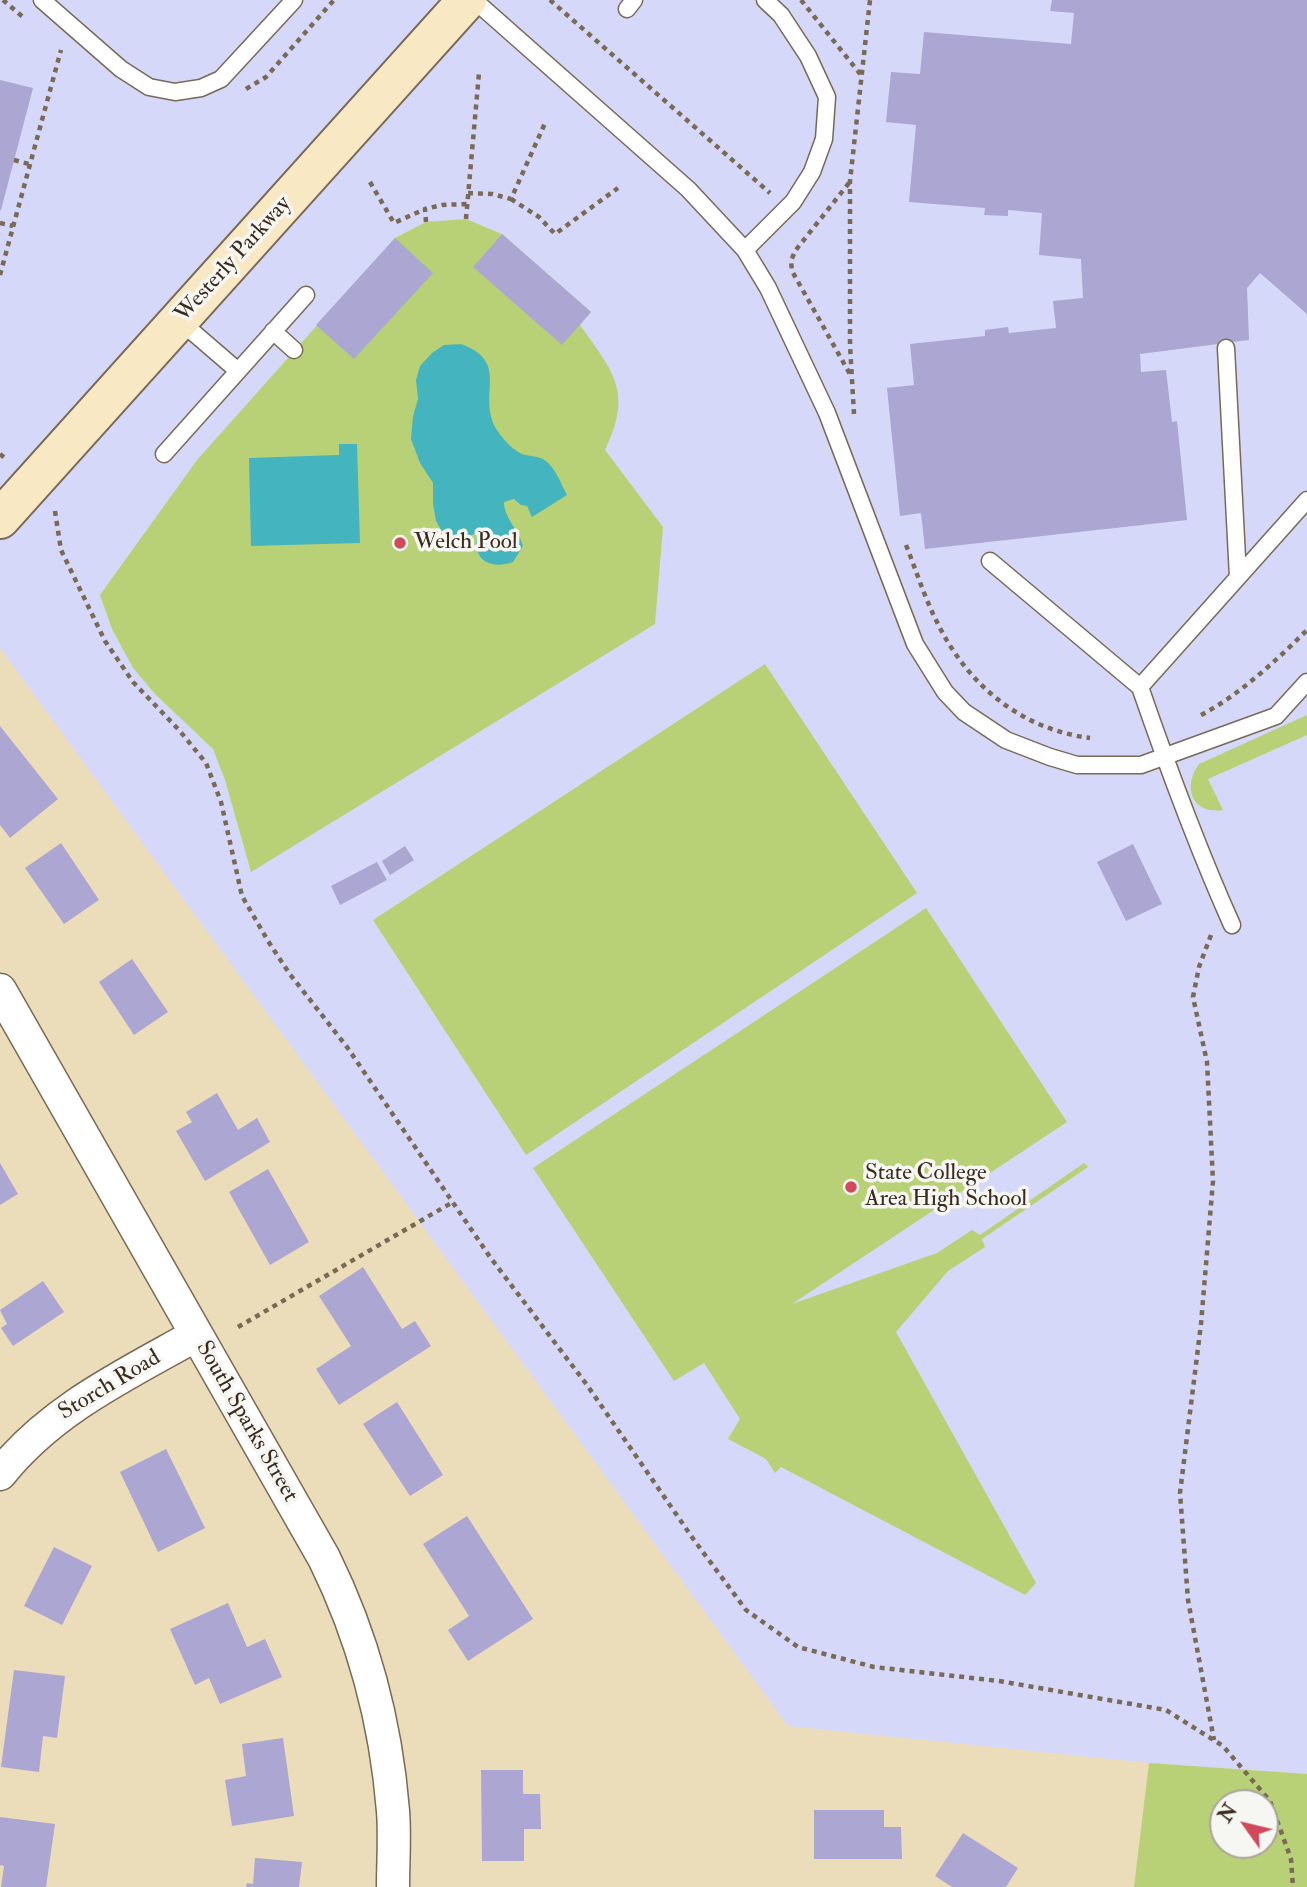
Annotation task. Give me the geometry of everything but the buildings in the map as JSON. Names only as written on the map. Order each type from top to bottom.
[{"type":"main road","name":"Westerly Parkway","points":[[0,519],[467,0]]},
{"type":"street","name":"South Sparks Street","points":[[0,990],[324,1558],[343,1597],[365,1660],[384,1736],[393,1813],[393,1887]]},
{"type":"street","name":"Storch Road","points":[[0,1474],[15,1456],[55,1419],[85,1398],[196,1335]]},
{"type":"lane","points":[[42,0],[121,69],[149,87],[175,92],[201,88],[221,79],[294,0]]},
{"type":"lane","points":[[474,0],[688,189],[745,250],[768,288],[827,413],[915,644],[945,692],[964,712],[1006,740],[1050,757],[1077,765],[1141,765],[1276,716],[1307,682]]},
{"type":"lane","points":[[745,250],[793,202],[811,172],[824,139],[826,118],[827,97],[808,55],[781,15],[765,0]]},
{"type":"lane","points":[[164,454],[306,295]]},
{"type":"lane","points":[[180,321],[238,371]]},
{"type":"lane","points":[[273,331],[294,350]]},
{"type":"lane","points":[[1226,348],[1238,577]]},
{"type":"lane","points":[[1140,687],[1307,500]]},
{"type":"lane","points":[[990,561],[1140,687],[1164,758],[1232,925]]},
{"type":"path","points":[[550,0],[776,198]]},
{"type":"path","points":[[801,0],[862,76]]},
{"type":"path","points":[[854,417],[850,345],[850,181],[870,0]]},
{"type":"path","points":[[0,275],[61,50]]},
{"type":"path","points":[[466,219],[479,73]]},
{"type":"path","points":[[511,198],[546,121]]},
{"type":"path","points":[[14,160],[29,164]]},
{"type":"path","points":[[370,181],[394,223],[425,209],[467,204]]},
{"type":"path","points":[[850,181],[795,251],[791,261],[792,271],[853,380]]},
{"type":"path","points":[[468,193],[511,198],[539,217],[555,234],[618,188]]},
{"type":"path","points":[[425,209],[426,222]]},
{"type":"path","points":[[0,223],[13,226]]},
{"type":"path","points":[[0,454],[6,459]]},
{"type":"path","points":[[50,503],[57,517],[61,550],[106,641],[133,682],[206,763],[221,802],[242,896],[261,930],[289,973],[347,1047],[490,1257],[587,1385],[746,1610],[798,1647],[874,1667],[999,1681],[1166,1710],[1223,1746],[1270,1801],[1290,1859],[1293,1887]]},
{"type":"path","points":[[904,542],[935,618],[964,668],[982,688],[1017,713],[1047,727],[1069,735],[1090,738]]},
{"type":"path","points":[[1201,715],[1218,706],[1288,649],[1307,629]]},
{"type":"path","points":[[1214,1741],[1188,1600],[1180,1493],[1201,1324],[1213,1181],[1207,1062],[1193,997],[1199,967],[1223,906]]},
{"type":"path","points":[[238,1327],[453,1202]]},
{"type":"shaded area","name":"State College Area High School","points":[[0,0],[1307,0],[1307,1774],[1149,1763],[788,1726],[0,648]]},
{"type":"green space","name":"Welch Pool","points":[[466,219],[502,234],[591,312],[580,325],[610,370],[618,398],[618,413],[605,450],[663,527],[655,624],[251,872],[225,780],[213,749],[155,694],[133,668],[112,629],[100,595],[197,460],[395,238],[426,222]]},
{"type":"green space","points":[[765,664],[917,893],[526,1155],[373,920]]},
{"type":"green space","points":[[1307,715],[1307,735],[1208,779],[1223,810],[1212,810],[1197,804],[1191,790],[1191,782],[1199,764]]},
{"type":"green space","points":[[926,908],[1067,1122],[792,1304],[937,1253],[972,1230],[980,1235],[1084,1163],[1088,1167],[982,1239],[985,1247],[948,1271],[896,1332],[1036,1583],[1025,1595],[781,1467],[775,1473],[766,1459],[728,1439],[740,1419],[704,1363],[674,1381],[533,1168]]},
{"type":"green space","points":[[1149,1763],[1307,1774],[1307,1887],[1134,1887]]},
{"type":"water","points":[[461,344],[476,351],[489,369],[489,402],[497,431],[518,452],[547,462],[567,495],[532,517],[527,506],[514,499],[504,502],[506,513],[523,546],[513,562],[505,564],[490,564],[484,561],[477,550],[477,534],[457,541],[445,537],[436,521],[433,483],[420,463],[411,439],[418,399],[416,380],[420,366],[444,345]]},
{"type":"water","points":[[339,444],[357,444],[360,543],[251,546],[249,458],[339,455]]},
{"type":"place","name":"Welch Pool","points":[[400,543]]},
{"type":"place","name":"State College Area High School","points":[[851,1187]]}]
